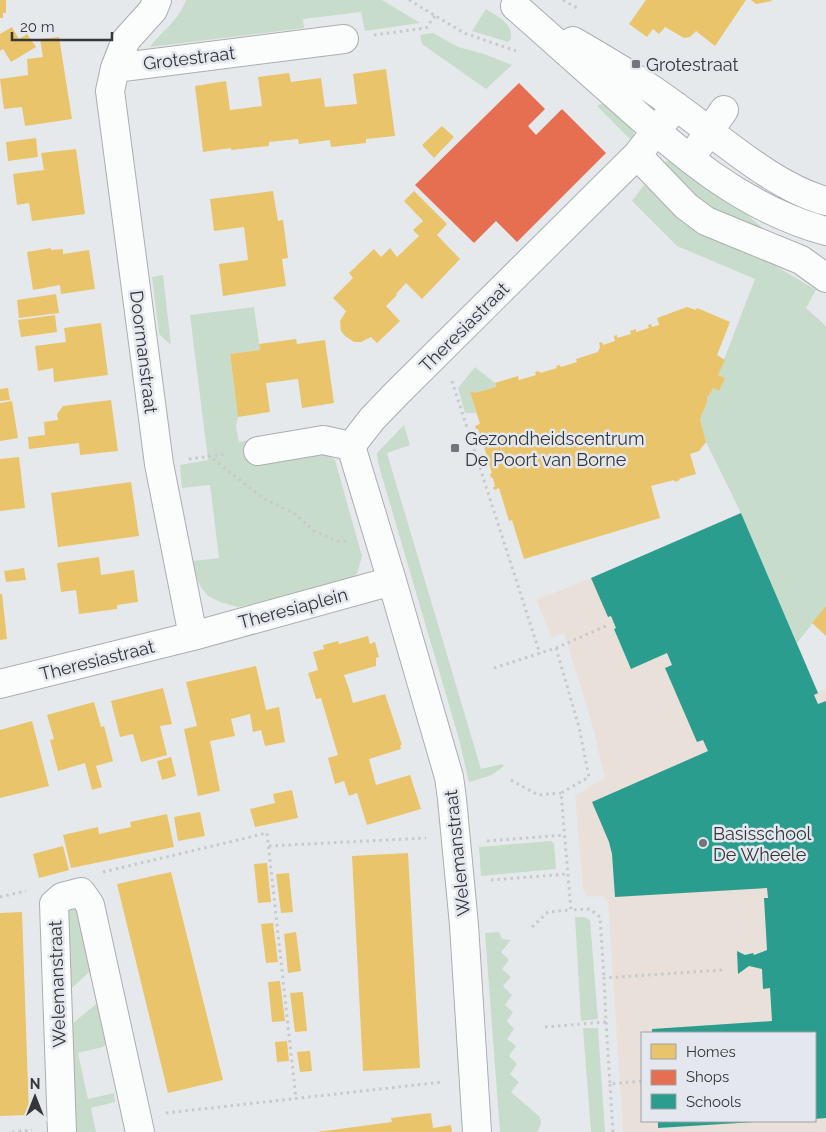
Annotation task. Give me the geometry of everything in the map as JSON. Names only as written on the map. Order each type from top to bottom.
[{"type":"street","name":"Grotestraat","points":[[156,0],[153,10],[126,40],[115,68],[344,39]]},
{"type":"street","points":[[510,3],[628,73],[676,106],[717,121],[781,181],[802,192],[826,201]]},
{"type":"street","points":[[510,3],[688,158],[749,200],[781,215],[826,231]]},
{"type":"street","name":"Doormanstraat","points":[[115,68],[110,91],[159,464],[193,636]]},
{"type":"street","name":"Theresiastraat","points":[[351,446],[372,420],[416,374],[637,155],[676,106]]},
{"type":"street","points":[[688,158],[717,121]]},
{"type":"street","points":[[637,155],[686,206],[706,220],[801,260],[826,278]]},
{"type":"street","points":[[258,450],[323,440],[351,446],[392,581]]},
{"type":"street","name":"Theresiaplein","points":[[193,636],[392,581]]},
{"type":"street","name":"Welemanstraat","points":[[392,581],[449,778],[459,866],[477,1132]]},
{"type":"street","name":"Theresiastraat","points":[[0,684],[193,636]]},
{"type":"street","name":"Welemanstraat","points":[[62,1132],[54,904],[62,897],[81,892],[90,906],[138,1124]]},
{"type":"path","points":[[409,0],[464,33],[522,53]]},
{"type":"path","points":[[344,39],[426,28],[435,16]]},
{"type":"path","points":[[449,374],[540,654]]},
{"type":"path","points":[[159,464],[258,450]]},
{"type":"path","points":[[208,456],[262,498],[295,514],[314,531],[338,541],[354,541],[378,535]]},
{"type":"path","points":[[494,668],[556,648],[608,624]]},
{"type":"path","points":[[511,780],[538,795],[561,793],[589,778],[576,719],[556,648]]},
{"type":"path","points":[[561,793],[571,910]]},
{"type":"path","points":[[97,874],[267,833],[296,1099]]},
{"type":"path","points":[[484,842],[565,835]]},
{"type":"path","points":[[269,846],[430,838]]},
{"type":"path","points":[[459,866],[477,864],[477,882],[568,874]]},
{"type":"path","points":[[532,927],[548,912],[590,909],[600,917],[613,1132]]},
{"type":"path","points":[[604,978],[723,970]]},
{"type":"path","points":[[545,1027],[606,1022]]},
{"type":"path","points":[[138,1124],[296,1099],[474,1079]]},
{"type":"path","points":[[610,1084],[641,1081]]},
{"type":"shaded area","name":"Basisschool De Wheele","points":[[741,513],[818,692],[826,689],[826,1132],[623,1132],[608,901],[603,896],[588,897],[583,890],[575,796],[605,779],[594,731],[564,633],[552,638],[536,600]]},
{"type":"green space","points":[[186,0],[382,0],[420,23],[365,31],[361,12],[303,19],[304,28],[150,47],[174,21]]},
{"type":"green space","points":[[486,9],[500,18],[510,29],[511,39],[508,42],[472,31]]},
{"type":"green space","points":[[433,33],[458,47],[484,54],[512,65],[486,89],[422,44],[420,35]]},
{"type":"green space","points":[[608,104],[633,127],[634,136],[631,140],[597,106]]},
{"type":"green space","points":[[668,161],[678,162],[735,204],[773,237],[724,219],[654,165]]},
{"type":"green space","points":[[644,185],[692,227],[764,259],[816,290],[806,308],[826,326],[826,606],[797,643],[741,513],[706,442],[700,419],[707,402],[707,396],[709,396],[713,388],[719,390],[725,378],[718,375],[755,279],[677,246],[632,201]]},
{"type":"green space","points":[[163,275],[171,345],[159,334],[152,277]]},
{"type":"green space","points":[[254,307],[260,350],[230,354],[238,417],[236,426],[239,442],[256,439],[325,452],[335,460],[362,556],[357,574],[348,580],[238,607],[220,602],[208,596],[200,586],[193,561],[219,558],[210,485],[182,488],[180,465],[208,460],[190,315]]},
{"type":"green space","points":[[475,367],[495,383],[496,387],[474,393],[473,391],[470,392],[476,413],[465,413],[458,388]]},
{"type":"green space","points":[[404,425],[410,445],[387,453],[481,769],[502,764],[504,766],[492,775],[469,782],[459,739],[378,463],[377,453]]},
{"type":"green space","points":[[551,841],[554,844],[556,869],[481,876],[479,847]]},
{"type":"green space","points":[[66,907],[78,907],[95,967],[65,994]]},
{"type":"green space","points":[[575,917],[584,917],[590,920],[598,1019],[581,1021]]},
{"type":"green space","points":[[499,932],[502,939],[511,940],[501,952],[509,960],[502,969],[511,977],[503,986],[512,995],[505,1005],[513,1012],[507,1021],[514,1029],[507,1039],[516,1046],[509,1056],[517,1064],[510,1074],[519,1082],[511,1092],[540,1117],[541,1124],[537,1132],[500,1132],[485,933]]},
{"type":"green space","points":[[102,999],[110,1041],[103,1047],[78,1053],[88,1099],[114,1093],[115,1102],[91,1108],[96,1132],[72,1132],[67,1028]]},
{"type":"green space","points":[[583,1028],[598,1028],[605,1132],[591,1132]]},
{"type":"building: Homes","points":[[0,0],[6,0],[6,13],[3,13],[3,18],[0,18]]},
{"type":"building: Homes","points":[[646,0],[746,0],[715,46],[696,31],[690,37],[684,38],[665,27],[659,34],[653,29],[647,37],[629,24]]},
{"type":"building: Homes","points":[[751,0],[771,0],[772,1],[756,4]]},
{"type":"building: Homes","points":[[12,27],[19,39],[27,34],[36,47],[11,62],[3,49],[0,51],[0,34]]},
{"type":"building: Homes","points":[[59,37],[72,119],[25,126],[22,107],[4,109],[0,79],[28,75],[27,59],[43,57],[40,39]]},
{"type":"building: Homes","points":[[386,69],[395,136],[366,139],[366,143],[331,147],[330,140],[299,144],[298,139],[269,142],[269,146],[203,152],[195,86],[226,81],[230,110],[262,106],[258,77],[289,73],[291,82],[321,78],[325,107],[357,104],[353,74]]},
{"type":"building: Homes","points":[[442,126],[454,137],[434,158],[422,145]]},
{"type":"building: Homes","points":[[36,138],[38,157],[8,161],[6,142]]},
{"type":"building: Homes","points":[[76,149],[85,214],[32,221],[29,203],[17,205],[13,174],[44,170],[41,153]]},
{"type":"building: Homes","points":[[273,191],[278,221],[283,220],[288,258],[282,259],[286,286],[223,296],[219,264],[248,260],[244,227],[214,231],[210,199]]},
{"type":"building: Homes","points":[[414,191],[447,224],[437,235],[460,259],[422,299],[406,283],[386,306],[400,321],[377,343],[371,337],[361,342],[354,342],[341,331],[340,321],[346,311],[333,298],[353,278],[349,273],[374,249],[381,257],[390,248],[397,257],[419,236],[413,230],[423,221],[404,201]]},
{"type":"building: Homes","points":[[51,248],[51,250],[63,249],[63,254],[89,250],[95,289],[61,294],[60,285],[33,290],[27,252]]},
{"type":"building: Homes","points":[[56,294],[59,313],[19,318],[17,300]]},
{"type":"building: Homes","points":[[687,307],[696,310],[697,308],[730,322],[717,355],[725,360],[718,375],[725,378],[719,391],[713,388],[709,396],[707,396],[707,402],[700,419],[706,442],[699,451],[690,454],[696,474],[675,482],[674,480],[651,486],[660,518],[524,559],[512,520],[509,521],[499,488],[494,490],[493,487],[495,487],[493,478],[491,478],[490,474],[492,473],[482,440],[480,441],[479,438],[481,437],[475,426],[480,424],[470,392],[473,391],[474,393],[496,387],[495,383],[518,376],[519,380],[536,375],[535,372],[539,371],[540,373],[557,368],[556,366],[560,365],[561,367],[577,362],[576,359],[598,352],[599,343],[602,342],[603,345],[615,341],[614,336],[617,335],[617,338],[631,334],[630,331],[636,329],[636,332],[649,328],[648,325],[651,324],[652,327],[659,325],[657,318]]},
{"type":"building: Homes","points":[[55,315],[57,332],[21,337],[18,320]]},
{"type":"building: Homes","points":[[101,323],[108,375],[54,382],[53,368],[38,371],[35,346],[66,342],[64,328]]},
{"type":"building: Homes","points":[[296,339],[297,344],[325,340],[334,403],[302,408],[298,379],[266,383],[270,412],[238,417],[230,354],[260,350],[259,344]]},
{"type":"building: Homes","points":[[8,388],[10,400],[0,401],[0,389]]},
{"type":"building: Homes","points":[[111,400],[118,451],[80,455],[79,443],[29,449],[28,437],[45,435],[44,422],[58,420],[57,414],[63,406]]},
{"type":"building: Homes","points":[[12,401],[18,438],[0,441],[0,403]]},
{"type":"building: Homes","points":[[19,457],[25,508],[0,511],[0,459]]},
{"type":"building: Homes","points":[[131,482],[139,536],[58,547],[51,493]]},
{"type":"building: Homes","points":[[99,557],[101,575],[134,570],[138,602],[117,605],[117,609],[79,614],[76,590],[61,592],[57,563]]},
{"type":"building: Homes","points":[[24,568],[26,580],[6,582],[4,571]]},
{"type":"building: Homes","points":[[0,594],[2,594],[7,639],[0,640]]},
{"type":"building: Homes","points":[[826,606],[826,636],[812,623]]},
{"type":"building: Homes","points":[[368,636],[370,644],[375,642],[379,657],[376,658],[376,666],[344,675],[353,703],[385,694],[402,745],[400,745],[401,749],[369,759],[376,785],[410,775],[421,809],[367,825],[357,793],[349,796],[344,781],[335,784],[328,758],[338,755],[321,698],[316,699],[308,673],[318,670],[313,652],[324,649],[323,645],[338,641],[339,644]]},
{"type":"building: Homes","points":[[256,666],[266,710],[279,707],[285,742],[265,746],[261,730],[253,732],[250,714],[231,719],[235,736],[210,741],[220,791],[198,796],[184,729],[197,726],[186,682]]},
{"type":"building: Homes","points":[[163,688],[172,724],[160,726],[167,755],[141,762],[133,734],[120,737],[111,701]]},
{"type":"building: Homes","points":[[94,702],[101,727],[104,726],[113,761],[96,766],[102,787],[92,790],[85,763],[58,771],[50,740],[54,739],[47,715]]},
{"type":"building: Homes","points":[[32,721],[49,786],[0,798],[0,730]]},
{"type":"building: Homes","points":[[171,757],[176,776],[162,780],[157,761]]},
{"type":"building: Homes","points":[[292,790],[298,818],[255,827],[250,809],[275,803],[273,794]]},
{"type":"building: Homes","points":[[200,812],[205,836],[178,841],[174,817]]},
{"type":"building: Homes","points":[[167,814],[174,847],[71,868],[63,835],[98,827],[99,834],[131,827],[130,822]]},
{"type":"building: Homes","points":[[63,846],[69,870],[39,878],[33,854]]},
{"type":"building: Homes","points":[[408,853],[420,1068],[363,1071],[352,856]]},
{"type":"building: Homes","points":[[267,863],[271,902],[258,903],[254,864]]},
{"type":"building: Homes","points":[[171,872],[223,1080],[168,1093],[117,884]]},
{"type":"building: Homes","points":[[289,873],[293,912],[281,913],[276,874]]},
{"type":"building: Homes","points":[[22,912],[29,1115],[0,1116],[0,913]]},
{"type":"building: Homes","points":[[273,923],[278,962],[266,963],[261,924]]},
{"type":"building: Homes","points":[[296,932],[301,971],[288,973],[284,934]]},
{"type":"building: Homes","points":[[280,981],[285,1021],[272,1022],[268,982]]},
{"type":"building: Homes","points":[[303,992],[307,1031],[295,1032],[290,993]]},
{"type":"building: Homes","points":[[287,1041],[289,1061],[277,1062],[275,1042]]},
{"type":"building: Homes","points":[[310,1051],[312,1071],[300,1072],[297,1052]]},
{"type":"building: Homes","points":[[431,1113],[433,1128],[451,1125],[452,1132],[317,1132],[392,1122],[391,1118]]},
{"type":"building: Shops","points":[[519,83],[545,109],[528,126],[536,135],[562,109],[606,153],[517,242],[496,221],[474,243],[415,185]]},
{"type":"building: Schools","name":"Basisschool De Wheele","points":[[741,513],[818,693],[814,695],[818,704],[826,701],[826,1118],[816,1119],[816,1032],[652,1032],[652,1029],[772,1021],[770,988],[763,989],[762,969],[749,966],[738,974],[737,951],[745,955],[753,953],[754,955],[767,950],[764,898],[768,898],[767,888],[615,897],[612,854],[609,842],[592,802],[708,751],[703,740],[697,742],[665,668],[672,665],[667,653],[631,669],[614,629],[616,628],[611,616],[608,617],[591,578]]},
{"type":"building: Schools","points":[[658,1122],[755,1122],[658,1128]]},
{"type":"place","name":"Grotestraat","points":[[636,64]]},
{"type":"place","name":"Gezondheidscentrum De Poort van Borne","points":[[455,448]]},
{"type":"place","name":"Basisschool De Wheele","points":[[703,843]]}]
